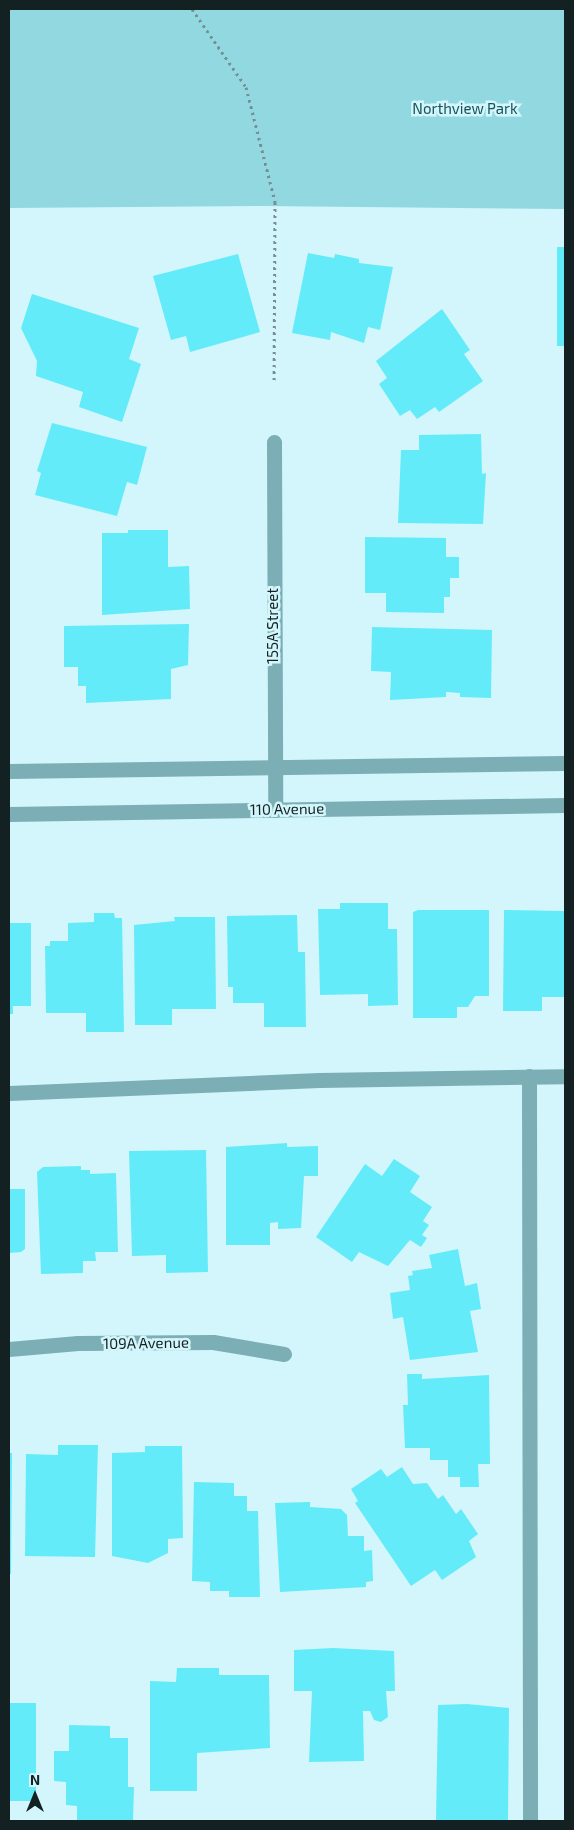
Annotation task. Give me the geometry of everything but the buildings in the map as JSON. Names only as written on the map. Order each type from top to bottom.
[{"type":"street","name":"155A Street","points":[[274,442],[275,810]]},
{"type":"street","points":[[9,772],[565,763]]},
{"type":"street","name":"110 Avenue","points":[[9,814],[565,805]]},
{"type":"street","points":[[528,1076],[530,1821]]},
{"type":"street","points":[[9,1093],[565,1076]]},
{"type":"street","name":"109A Avenue","points":[[9,1349],[78,1343],[213,1342],[284,1354]]},
{"type":"path","points":[[192,9],[246,87],[275,202],[274,380]]},
{"type":"green space","name":"Northview Park","points":[[9,9],[565,9],[565,209],[262,206],[9,208]]}]
